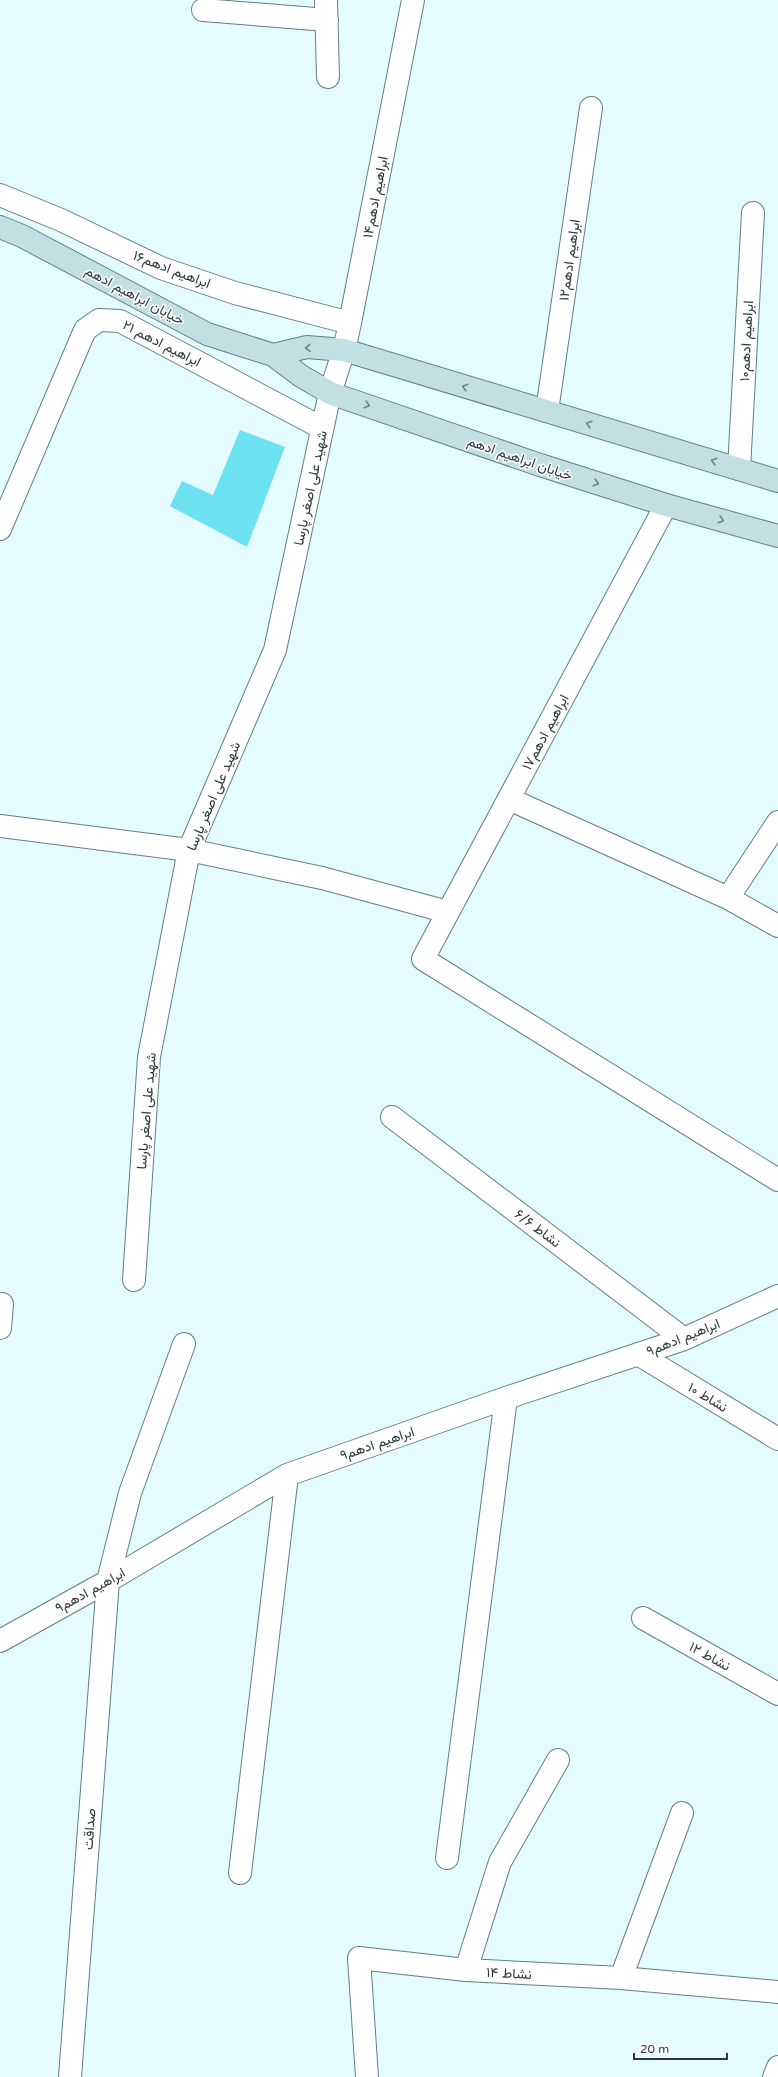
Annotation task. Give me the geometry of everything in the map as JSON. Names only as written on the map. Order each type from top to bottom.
[{"type":"street","name":"ابراهیم ادهم۱۴","points":[[330,393],[344,350],[350,323],[413,0]]},
{"type":"street","points":[[203,10],[327,10],[328,77]]},
{"type":"street","name":"ابراهیم ادهم۱۲","points":[[547,411],[591,108]]},
{"type":"street","name":"ابراهیم ادهم۱۶","points":[[0,194],[61,220],[161,268],[235,293],[350,323]]},
{"type":"street","name":"ابراهیم ادهم۱۰","points":[[740,469],[753,213]]},
{"type":"street","name":"خیابان ابراهیم ادهم","points":[[0,227],[22,236],[207,334],[273,356],[301,376],[330,393],[540,465],[666,505],[778,536]]},
{"type":"street","name":"ابراهیم ادهم ۲۱","points":[[0,529],[85,330],[99,320],[120,321],[322,428]]},
{"type":"street","points":[[273,356],[308,348],[344,350],[778,481]]},
{"type":"street","name":"شهید علی اصغر پارسا","points":[[134,1280],[149,1057],[189,850],[275,650],[330,393]]},
{"type":"street","name":"ابراهیم ادهم۱۷","points":[[666,505],[423,959],[778,1180]]},
{"type":"street","points":[[509,799],[728,898],[778,926]]},
{"type":"street","points":[[728,898],[778,822]]},
{"type":"street","points":[[0,826],[189,850],[322,878],[448,912]]},
{"type":"street","name":"نشاط ۶/۶","points":[[392,1116],[684,1339]]},
{"type":"street","name":"ابراهیم ادهم۹","points":[[0,1641],[108,1581],[288,1475],[506,1398],[684,1339],[778,1296]]},
{"type":"street","points":[[0,1328],[2,1304]]},
{"type":"street","name":"صداقت","points":[[70,2077],[108,1581],[130,1493],[184,1344]]},
{"type":"street","name":"نشاط ۱۰","points":[[638,1354],[778,1439]]},
{"type":"street","points":[[447,1858],[506,1398]]},
{"type":"street","points":[[240,1873],[288,1475]]},
{"type":"street","name":"نشاط ۱۲","points":[[642,1618],[778,1694]]},
{"type":"street","points":[[466,1970],[500,1862],[558,1760]]},
{"type":"street","points":[[621,1978],[682,1813]]},
{"type":"street","name":"نشاط ۱۴","points":[[367,2077],[359,1958],[466,1970],[621,1978],[778,1992]]},
{"type":"street","points":[[774,2077],[778,2067]]},
{"type":"building","points":[[240,430],[285,447],[247,547],[170,506],[182,481],[213,495]]}]
